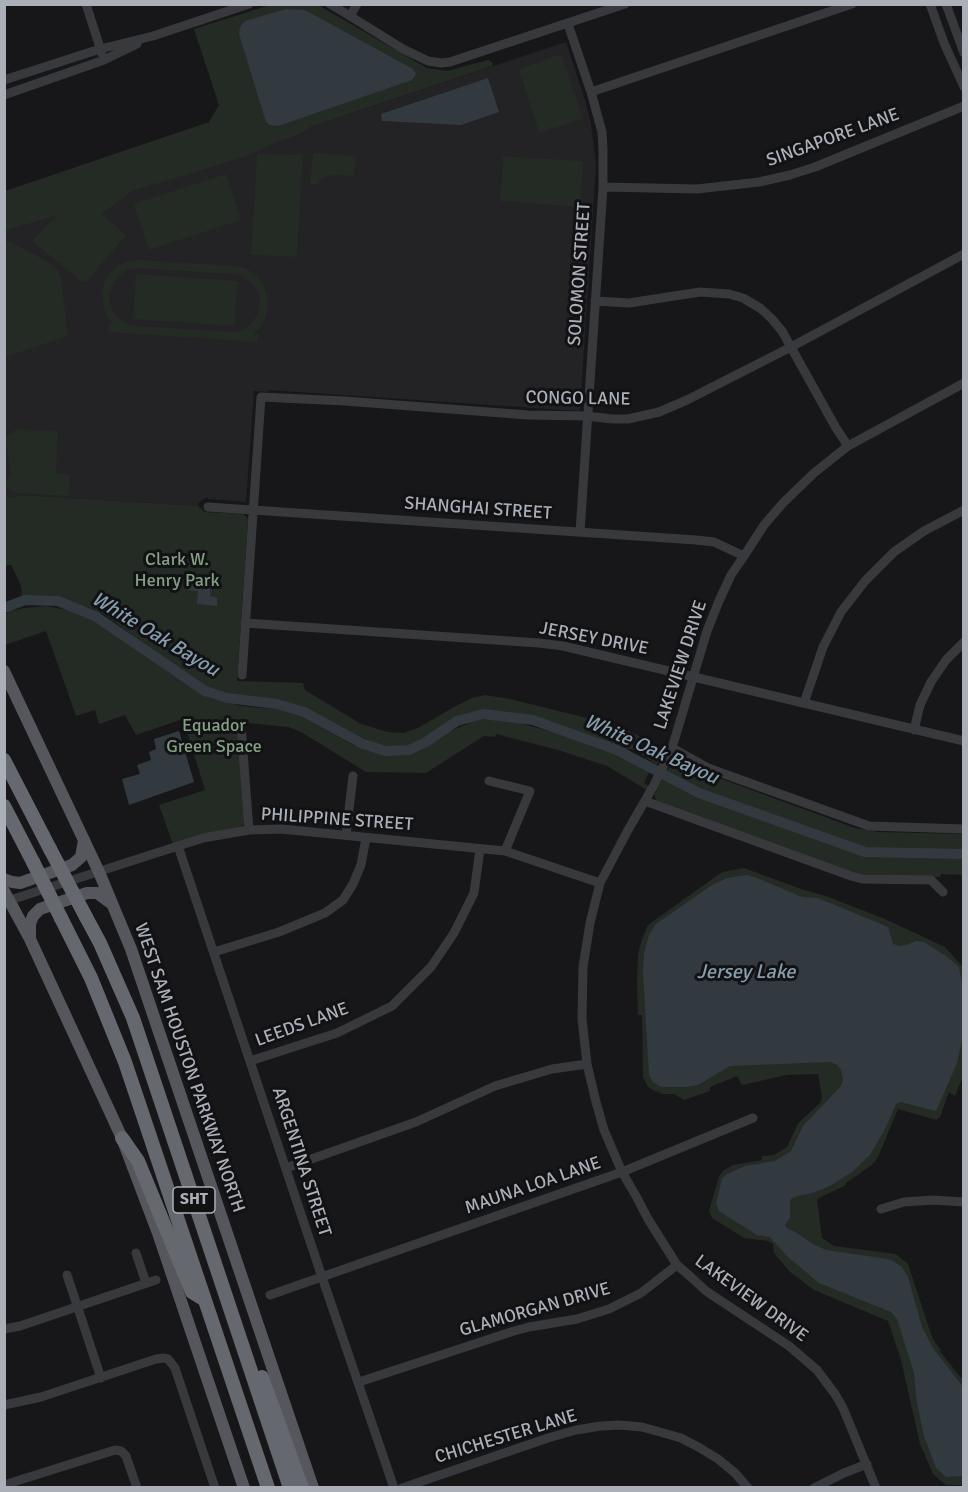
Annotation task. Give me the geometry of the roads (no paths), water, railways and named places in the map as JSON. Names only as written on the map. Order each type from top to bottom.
[{"type":"highway","name":"SHT","points":[[4,760],[100,943],[133,1018],[290,1488]]},
{"type":"highway","name":"SHT","points":[[4,806],[91,978],[117,1041],[268,1488]]},
{"type":"highway","points":[[122,1138],[138,1161],[192,1292],[205,1300]]},
{"type":"highway","points":[[214,1261],[244,1326],[302,1488]]},
{"type":"main road","name":"WEST SAM HOUSTON PARKWAY NORTH","points":[[4,671],[99,872],[134,956],[313,1488]]},
{"type":"main road","points":[[4,879],[20,883],[72,866],[81,857],[84,840]]},
{"type":"main road","points":[[30,939],[30,924],[33,916],[40,909],[87,893],[97,893],[113,905]]},
{"type":"main road","points":[[6,897],[30,939],[122,1138],[158,1233],[244,1488]]},
{"type":"street","points":[[86,4],[104,60]]},
{"type":"street","points":[[4,80],[100,49],[153,36],[249,4]]},
{"type":"street","points":[[330,4],[403,49],[428,61],[441,63],[625,4]]},
{"type":"street","points":[[350,16],[357,4]]},
{"type":"street","points":[[591,92],[852,4]]},
{"type":"street","points":[[930,4],[963,87]]},
{"type":"street","points":[[946,4],[963,53]]},
{"type":"street","name":"SOLOMON STREET","points":[[568,24],[591,92],[602,132],[603,149],[603,187],[580,532]]},
{"type":"street","points":[[4,95],[104,60],[153,36]]},
{"type":"street","name":"SINGAPORE LANE","points":[[603,187],[697,189],[769,180],[815,167],[963,106]]},
{"type":"street","name":"CONGO LANE","points":[[253,510],[261,398],[345,401],[528,415],[628,419],[659,412],[687,400],[963,254]]},
{"type":"street","points":[[595,301],[629,303],[700,292],[729,294],[743,298],[760,308],[782,331],[848,446]]},
{"type":"street","name":"LAKEVIEW DRIVE","points":[[876,1488],[843,1408],[836,1394],[818,1370],[789,1346],[706,1291],[677,1265],[648,1219],[622,1172],[604,1130],[587,1064],[582,1018],[583,967],[590,923],[600,883],[672,748],[704,641],[731,575],[764,525],[814,473],[848,446],[963,383]]},
{"type":"street","name":"SHANGHAI STREET","points":[[208,507],[714,542],[744,556]]},
{"type":"street","points":[[242,675],[253,510]]},
{"type":"street","points":[[804,703],[823,647],[841,612],[865,581],[894,552],[924,531],[963,510]]},
{"type":"street","name":"JERSEY DRIVE","points":[[245,623],[563,646],[963,741]]},
{"type":"street","points":[[914,730],[920,705],[931,682],[939,668],[963,642]]},
{"type":"street","points":[[241,725],[249,830]]},
{"type":"street","points":[[672,748],[708,768],[869,826],[963,829]]},
{"type":"street","points":[[346,835],[353,776]]},
{"type":"street","points":[[489,781],[530,791],[505,851]]},
{"type":"street","points":[[645,801],[851,876],[862,879],[931,880],[943,892]]},
{"type":"street","name":"PHILIPPINE STREET","points":[[6,897],[99,872],[203,838],[249,830],[281,829],[505,851],[600,883]]},
{"type":"street","points":[[214,952],[279,932],[326,913],[343,900],[353,884],[361,865],[366,838]]},
{"type":"street","name":"ARGENTINA STREET","points":[[178,846],[394,1488]]},
{"type":"street","name":"LEEDS LANE","points":[[250,1061],[337,1033],[392,1006],[430,967],[453,933],[474,893],[480,849]]},
{"type":"street","points":[[286,1168],[416,1122],[495,1086],[552,1069],[587,1064]]},
{"type":"street","name":"MAUNA LOA LANE","points":[[270,1295],[622,1172],[753,1118]]},
{"type":"street","points":[[881,1209],[904,1202],[933,1200],[963,1202]]},
{"type":"street","points":[[5,1329],[151,1282],[136,1253]]},
{"type":"street","name":"GLAMORGAN DRIVE","points":[[359,1382],[514,1331],[577,1319],[609,1309],[641,1293],[677,1265]]},
{"type":"street","points":[[67,1275],[100,1378]]},
{"type":"street","points":[[4,1405],[41,1397],[156,1359],[168,1359],[175,1368],[215,1488]]},
{"type":"street","name":"CHICHESTER LANE","points":[[402,1488],[548,1437],[576,1430],[619,1425],[642,1427],[681,1438],[718,1459],[748,1488]]},
{"type":"street","points":[[4,1485],[115,1450],[121,1451],[126,1456],[137,1488]]},
{"type":"street","points":[[814,1488],[867,1464]]},
{"type":"water","points":[[286,9],[305,10],[413,69],[416,74],[412,80],[278,126],[270,125],[266,122],[239,34],[240,27],[245,21]]},
{"type":"water","points":[[488,78],[499,112],[461,125],[382,121],[381,114]]},
{"type":"water","points":[[189,580],[211,581],[210,596],[217,598],[217,606],[197,604],[198,591],[188,590]]},
{"type":"water","points":[[179,731],[194,782],[129,805],[122,779],[140,774],[137,765],[151,760],[149,752],[156,749],[154,739]]},
{"type":"water","name":"Jersey Lake","points":[[747,875],[802,897],[818,898],[888,927],[893,944],[900,946],[916,941],[924,942],[959,967],[963,989],[963,1035],[957,1063],[936,1111],[901,1102],[896,1104],[870,1155],[852,1172],[830,1186],[790,1200],[790,1218],[785,1225],[826,1250],[891,1260],[902,1267],[908,1277],[922,1327],[933,1348],[963,1387],[963,1476],[946,1477],[936,1468],[924,1436],[914,1373],[897,1319],[891,1312],[819,1283],[787,1256],[770,1237],[757,1235],[719,1211],[716,1203],[722,1179],[727,1174],[745,1166],[775,1161],[791,1151],[803,1126],[841,1086],[843,1080],[841,1069],[830,1062],[730,1066],[698,1085],[685,1087],[661,1087],[653,1082],[649,1075],[643,972],[644,953],[649,935],[656,924],[712,885],[727,878]]},
{"type":"waterway","name":"White Oak Bayou","points":[[4,608],[25,600],[58,601],[95,616],[205,691],[227,698],[277,704],[304,712],[361,743],[385,751],[409,750],[426,742],[457,721],[483,714],[533,720],[617,750],[699,793],[865,852],[964,854]]},
{"type":"park label","name":"Clark W. Henry Park","points":[[177,570]]},
{"type":"park label","name":"Equador Green Space","points":[[214,736]]}]
